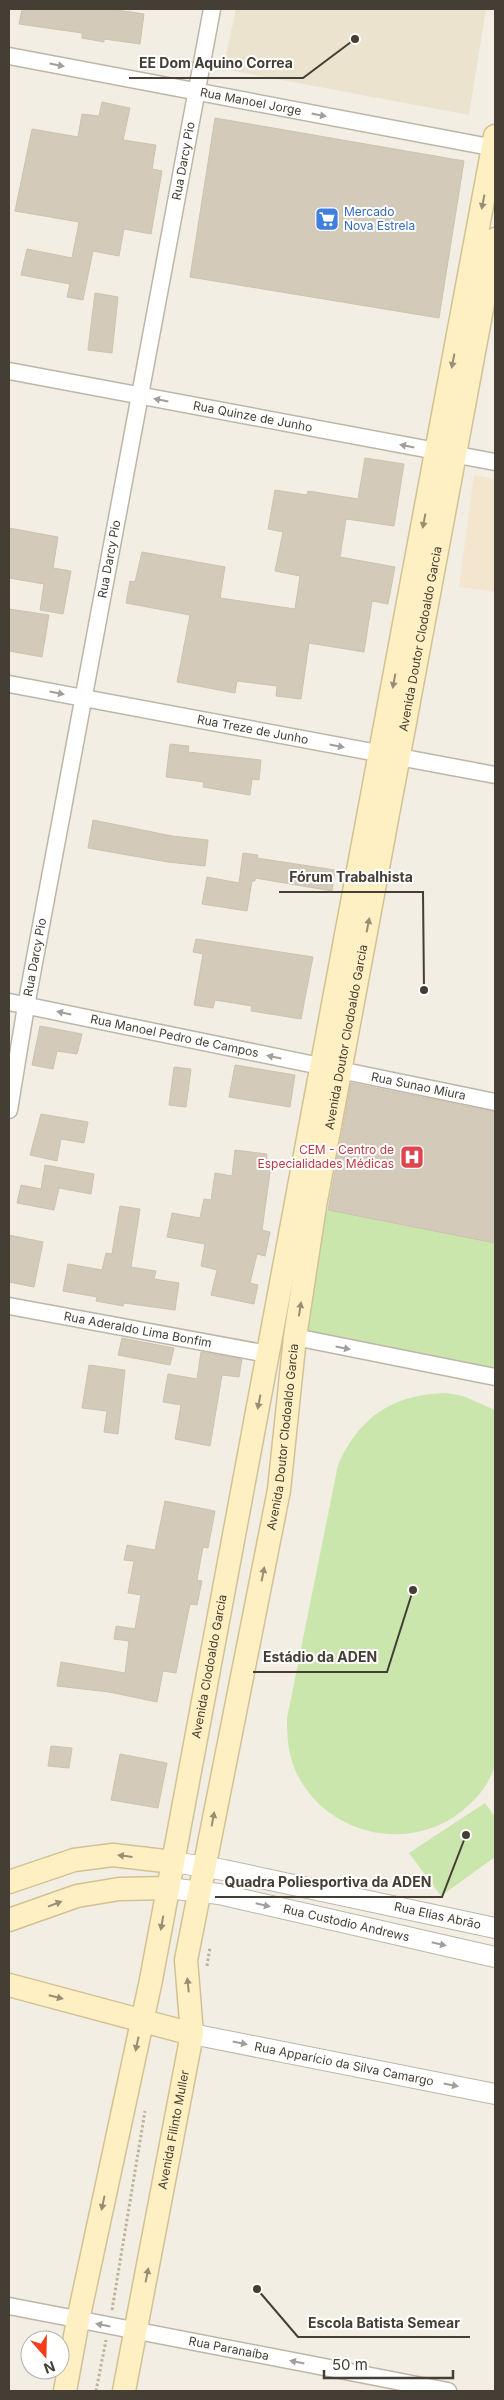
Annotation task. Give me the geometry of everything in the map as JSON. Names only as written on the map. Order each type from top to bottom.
[{"type":"main road","name":"Avenida Doutor Clodoaldo Garcia","points":[[268,1354],[331,1069],[390,756],[446,453],[495,144]]},
{"type":"main road","name":"Avenida Doutor Clodoaldo Garcia","points":[[446,453],[495,239]]},
{"type":"main road","name":"Avenida Doutor Clodoaldo Garcia","points":[[204,1867],[279,1490],[295,1337],[315,1206],[331,1069]]},
{"type":"main road","name":"Avenida Clodoaldo Garcia","points":[[142,2021],[268,1354]]},
{"type":"main road","points":[[221,1605],[255,1612]]},
{"type":"main road","points":[[213,1647],[246,1654]]},
{"type":"main road","points":[[9,1882],[74,1860],[113,1855],[173,1862]]},
{"type":"main road","name":"Avenida Filinto Muller","points":[[124,2391],[192,2034],[186,1960],[204,1867]]},
{"type":"main road","points":[[9,1920],[77,1896],[118,1889],[168,1888]]},
{"type":"main road","points":[[9,1985],[192,2034]]},
{"type":"main road","points":[[65,2391],[78,2320],[142,2021]]},
{"type":"street","name":"Rua Darcy Pio","points":[[9,1110],[26,1006],[212,9]]},
{"type":"street","name":"Rua Manoel Jorge","points":[[9,56],[196,92],[495,144]]},
{"type":"street","name":"Rua Quinze de Junho","points":[[9,371],[495,462]]},
{"type":"street","name":"Rua Treze de Junho","points":[[9,684],[495,775]]},
{"type":"street","name":"Rua Manoel Pedro de Campos","points":[[9,1002],[331,1069]]},
{"type":"street","name":"Rua Sunao Miura","points":[[331,1069],[495,1102]]},
{"type":"street","name":"Rua Aderaldo Lima Bonfim","points":[[9,1306],[268,1354]]},
{"type":"street","points":[[295,1337],[495,1377]]},
{"type":"street","name":"Rua Elias Abrão","points":[[173,1862],[495,1928]]},
{"type":"street","name":"Rua Custodio Andrews","points":[[168,1888],[219,1894],[495,1957]]},
{"type":"street","name":"Rua Apparício da Silva Camargo","points":[[192,2034],[495,2094]]},
{"type":"street","name":"Rua Paranaíba","points":[[9,2306],[448,2391]]},
{"type":"path","points":[[96,2391],[109,2326],[146,2103]]},
{"type":"shaded area","points":[[236,9],[486,9],[469,115],[223,69]]},
{"type":"shaded area","points":[[474,475],[495,479],[495,592],[459,587]]},
{"type":"green space","points":[[320,1208],[495,1243],[495,1369],[302,1332]]},
{"type":"green space","points":[[446,1393],[463,1396],[495,1410],[495,1765],[490,1778],[478,1796],[462,1811],[441,1824],[418,1832],[394,1834],[371,1832],[348,1824],[328,1812],[311,1795],[297,1774],[292,1760],[287,1718],[338,1465],[346,1448],[367,1421],[380,1411],[410,1398],[427,1394]]},
{"type":"green space","points":[[485,1803],[495,1817],[495,1857],[441,1896],[409,1853]]},
{"type":"building","points":[[22,9],[110,9],[144,14],[140,44],[104,39],[104,42],[82,38],[82,33],[19,24]]},
{"type":"building","points":[[102,102],[130,108],[123,140],[156,145],[152,169],[162,171],[151,234],[124,229],[119,256],[93,251],[83,300],[67,297],[70,284],[21,275],[27,249],[72,258],[79,222],[15,211],[32,129],[78,137],[82,114],[99,116]]},
{"type":"building","name":"Mercado Nova Estrela","points":[[215,118],[464,161],[439,318],[190,277]]},
{"type":"building","points":[[95,293],[118,297],[112,353],[88,350]]},
{"type":"building","points":[[365,458],[404,464],[394,526],[346,519],[340,557],[395,567],[388,604],[372,601],[364,652],[309,643],[301,699],[276,696],[277,686],[237,681],[235,693],[177,682],[190,615],[126,603],[130,581],[135,582],[142,552],[225,567],[220,598],[295,609],[300,576],[275,571],[283,532],[268,529],[275,490],[307,495],[308,491],[358,499]]},
{"type":"building","points":[[9,528],[58,537],[53,568],[71,571],[63,614],[40,610],[44,584],[9,578]]},
{"type":"building","points":[[9,609],[49,615],[42,657],[9,651]]},
{"type":"building","points":[[170,744],[189,746],[188,752],[261,760],[259,780],[252,779],[250,795],[203,787],[204,782],[166,777]]},
{"type":"building","points":[[93,820],[172,836],[208,840],[205,866],[168,862],[88,848]]},
{"type":"building","points":[[243,853],[258,855],[257,858],[335,870],[332,891],[255,878],[255,881],[252,881],[247,911],[202,904],[207,877],[239,883]]},
{"type":"building","points":[[196,939],[313,957],[301,1019],[251,1011],[252,1006],[215,1000],[213,1008],[194,1005],[203,954],[193,952]]},
{"type":"building","points":[[40,1026],[82,1034],[77,1054],[57,1051],[53,1069],[32,1065]]},
{"type":"building","points":[[235,1065],[295,1075],[290,1107],[229,1097]]},
{"type":"building","points":[[174,1067],[191,1069],[186,1107],[169,1105]]},
{"type":"building","name":"CEM - Centro de Especialidades Médicas","points":[[351,1083],[495,1112],[495,1243],[328,1210]]},
{"type":"building","points":[[41,1114],[88,1122],[84,1143],[61,1139],[57,1161],[30,1155]]},
{"type":"building","points":[[235,1150],[267,1154],[266,1164],[271,1165],[262,1230],[270,1232],[265,1256],[257,1254],[250,1283],[258,1285],[254,1304],[211,1295],[217,1270],[201,1266],[205,1244],[167,1237],[172,1213],[200,1218],[204,1199],[211,1200],[215,1173],[232,1176]]},
{"type":"building","points":[[45,1165],[94,1174],[91,1194],[59,1188],[54,1210],[17,1203],[21,1185],[41,1189]]},
{"type":"building","points":[[120,1206],[140,1209],[131,1267],[156,1271],[154,1279],[179,1283],[175,1310],[124,1303],[123,1306],[96,1301],[97,1297],[63,1291],[68,1264],[102,1270],[106,1253],[112,1254]]},
{"type":"building","points":[[9,1235],[43,1242],[34,1287],[9,1282]]},
{"type":"building","points":[[122,1338],[174,1348],[170,1365],[118,1355]]},
{"type":"building","points":[[201,1352],[242,1359],[239,1377],[222,1375],[210,1446],[175,1439],[181,1405],[163,1402],[168,1374],[197,1379]]},
{"type":"building","points":[[89,1365],[125,1370],[118,1434],[104,1432],[107,1411],[82,1408]]},
{"type":"building","points":[[165,1501],[215,1511],[208,1548],[203,1547],[197,1580],[202,1581],[197,1605],[190,1604],[176,1673],[163,1671],[157,1702],[109,1692],[57,1686],[61,1662],[125,1673],[129,1641],[114,1639],[116,1626],[135,1629],[141,1595],[128,1593],[134,1561],[124,1560],[127,1545],[155,1550]]},
{"type":"building","points":[[51,1746],[72,1748],[69,1768],[48,1766]]},
{"type":"building","points":[[120,1754],[167,1763],[158,1808],[111,1800]]},
{"type":"place","name":"EE Dom Aquino Correa","points":[[355,39]]},
{"type":"place","name":"Mercado Nova Estrela","points":[[327,219]]},
{"type":"place","name":"Fórum Trabalhista","points":[[424,990]]},
{"type":"place","name":"CEM - Centro de Especialidades Médicas","points":[[412,1157]]},
{"type":"place","name":"Estádio da ADEN","points":[[413,1590]]},
{"type":"place","name":"Quadra Poliesportiva da ADEN","points":[[466,1835]]},
{"type":"place","name":"Escola Batista Semear","points":[[257,2289]]}]
